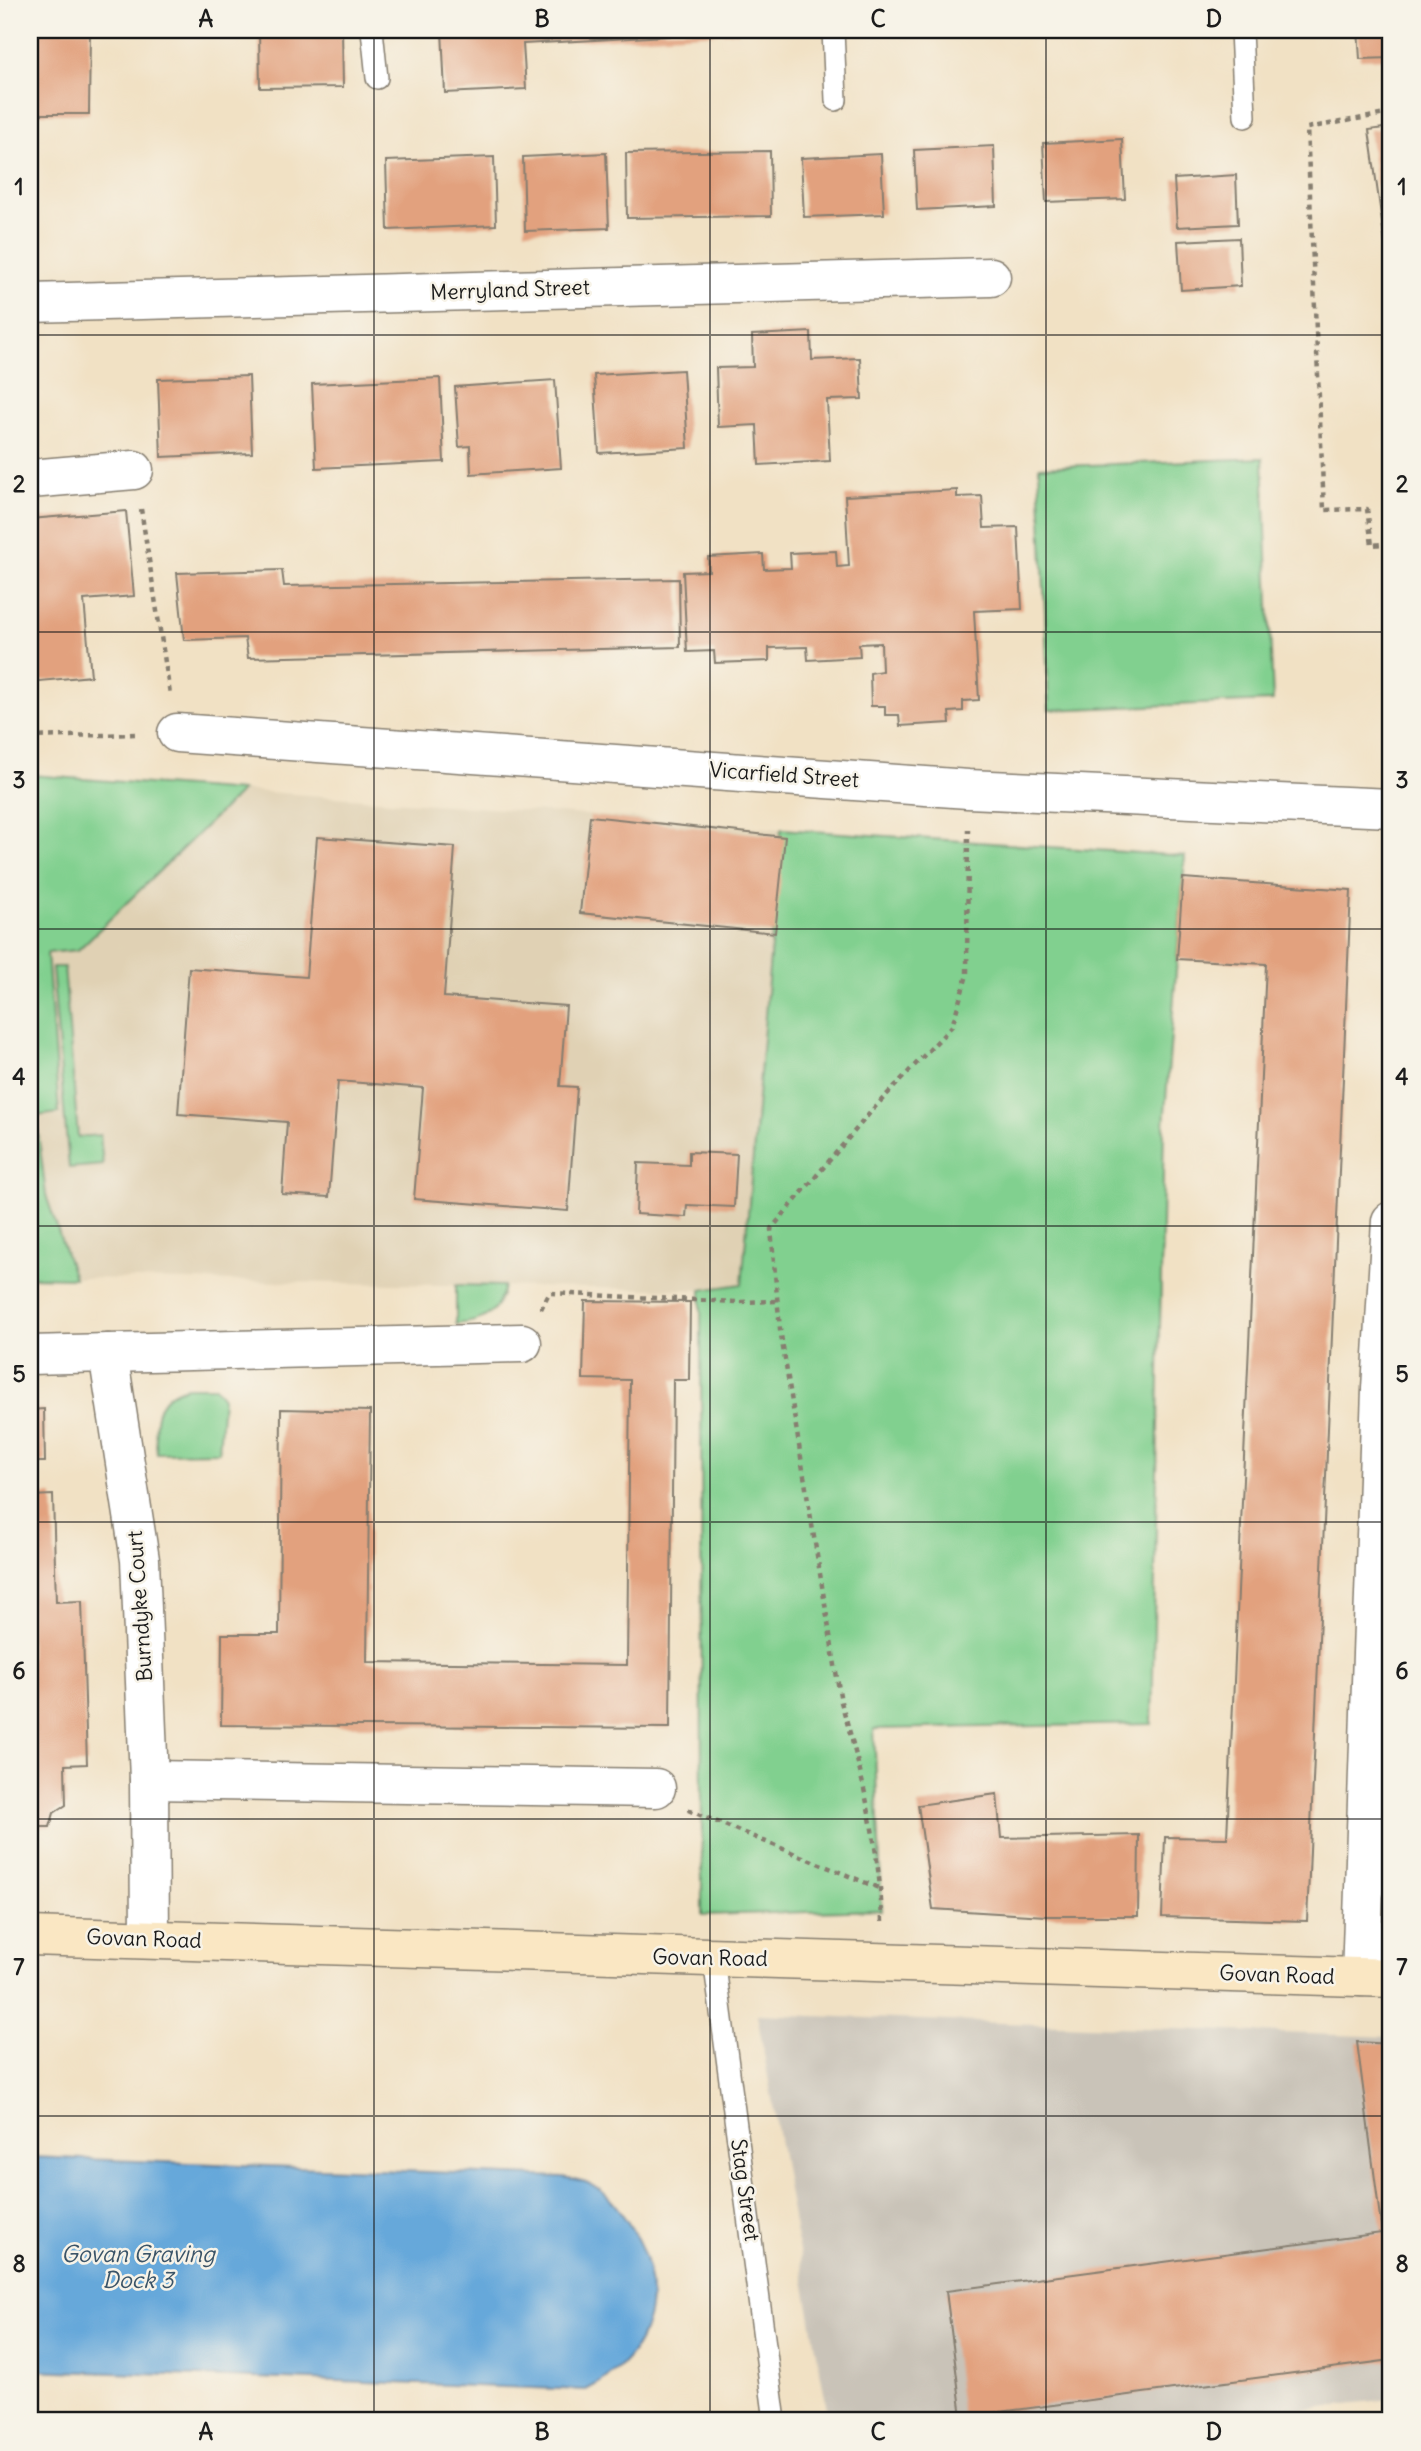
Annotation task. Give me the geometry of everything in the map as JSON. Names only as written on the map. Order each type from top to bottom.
[{"type":"street","name":"Merryland Street","points":[[30,303],[991,277]]},
{"type":"street","points":[[30,479],[134,470]]},
{"type":"street","name":"Vicarfield Street","points":[[177,733],[968,789],[1391,808]]},
{"type":"street","points":[[1376,1978],[1391,1221]]},
{"type":"street","points":[[30,1355],[522,1343]]},
{"type":"street","name":"Burndyke Court","points":[[108,1353],[140,1560],[149,1780],[149,1939]]},
{"type":"street","points":[[149,1780],[656,1788]]},
{"type":"street","name":"Govan Road","points":[[30,1936],[1376,1978]]},
{"type":"lane","points":[[372,30],[377,78]]},
{"type":"lane","points":[[834,30],[836,100]]},
{"type":"lane","points":[[1241,30],[1245,117]]},
{"type":"lane","name":"Stag Street","points":[[714,1959],[775,2421]]},
{"type":"path","points":[[1391,113],[1307,128],[1324,510],[1367,509],[1372,545],[1391,543]]},
{"type":"path","points":[[30,737],[177,733],[134,470]]},
{"type":"path","points":[[883,1961],[881,1889],[853,1743],[841,1702],[777,1301],[771,1229],[874,1107],[952,1026],[967,975],[968,789]]},
{"type":"path","points":[[522,1343],[549,1293],[738,1302],[777,1301]]},
{"type":"path","points":[[656,1788],[692,1813],[881,1889]]},
{"type":"shaded area","points":[[30,775],[781,829],[742,1285],[701,1290],[30,1277]]},
{"type":"shaded area","points":[[757,2014],[1391,2037],[1391,2399],[1197,2421],[829,2421]]},
{"type":"green space","points":[[1263,458],[1273,701],[1049,710],[1039,467]]},
{"type":"green space","points":[[30,775],[242,791],[78,950],[47,953],[59,1113],[36,1116],[46,1195],[74,1278],[30,1277]]},
{"type":"green space","points":[[781,829],[1185,856],[1164,1126],[1152,1724],[874,1729],[882,1910],[702,1915],[701,1290],[742,1284]]},
{"type":"green space","points":[[52,967],[64,967],[78,1137],[100,1135],[103,1165],[69,1168]]},
{"type":"green space","points":[[456,1285],[504,1286],[502,1296],[488,1315],[456,1324]]},
{"type":"green space","points":[[187,1387],[215,1387],[223,1398],[219,1452],[157,1453],[156,1421],[161,1404],[176,1391]]},
{"type":"water","name":"Govan Graving Dock 3","points":[[30,2157],[563,2177],[583,2181],[591,2184],[612,2202],[627,2221],[640,2245],[648,2269],[651,2293],[648,2316],[641,2338],[628,2358],[610,2376],[586,2390],[30,2370]]},
{"type":"building","points":[[30,30],[90,30],[89,114],[30,114]]},
{"type":"building","points":[[259,30],[342,30],[343,87],[260,88]]},
{"type":"building","points":[[442,30],[738,32],[523,44],[526,89],[445,93]]},
{"type":"building","points":[[1358,30],[1391,30],[1391,58],[1360,59]]},
{"type":"building","points":[[1391,127],[1391,279],[1390,279],[1369,130]]},
{"type":"building","points":[[1122,139],[1125,199],[1046,202],[1043,143]]},
{"type":"building","points":[[994,146],[996,206],[917,210],[914,150]]},
{"type":"building","points":[[770,151],[771,216],[627,218],[626,153]]},
{"type":"building","points":[[606,153],[609,228],[525,231],[523,157]]},
{"type":"building","points":[[881,154],[884,214],[804,217],[801,158]]},
{"type":"building","points":[[494,157],[496,225],[388,230],[386,161]]},
{"type":"building","points":[[1236,175],[1238,224],[1177,227],[1174,179]]},
{"type":"building","points":[[1239,238],[1241,286],[1181,290],[1178,241]]},
{"type":"building","points":[[811,332],[812,360],[860,358],[862,399],[827,400],[830,461],[759,465],[757,425],[718,427],[716,368],[753,367],[752,335]]},
{"type":"building","points":[[683,370],[688,448],[599,453],[594,375]]},
{"type":"building","points":[[249,376],[252,453],[161,457],[158,379]]},
{"type":"building","points":[[440,378],[444,462],[316,468],[312,384]]},
{"type":"building","points":[[555,380],[561,468],[471,474],[470,446],[459,447],[455,387]]},
{"type":"building","points":[[957,490],[957,497],[982,496],[984,528],[1018,527],[1022,609],[974,611],[979,700],[963,701],[963,711],[949,712],[950,723],[900,726],[899,715],[885,715],[885,706],[871,706],[870,673],[882,671],[881,643],[859,644],[860,657],[808,660],[807,647],[769,648],[769,661],[715,663],[714,651],[687,652],[683,572],[709,571],[708,557],[763,554],[764,569],[791,568],[790,553],[836,551],[837,567],[849,566],[845,496]]},
{"type":"building","points":[[126,511],[134,596],[84,600],[91,676],[30,682],[30,519]]},
{"type":"building","points":[[282,570],[284,586],[679,579],[680,647],[248,658],[245,638],[184,640],[177,573]]},
{"type":"building","points":[[590,816],[785,837],[775,933],[580,913]]},
{"type":"building","points":[[317,837],[455,847],[444,997],[566,1006],[560,1086],[577,1087],[568,1211],[414,1199],[423,1088],[338,1081],[329,1197],[282,1194],[287,1122],[178,1114],[189,968],[306,977]]},
{"type":"building","points":[[1183,878],[1351,890],[1307,1921],[1162,1917],[1165,1837],[1227,1838],[1266,964],[1177,959]]},
{"type":"building","points":[[689,1152],[737,1154],[734,1207],[687,1205],[686,1217],[636,1214],[638,1163],[689,1165]]},
{"type":"building","points":[[585,1301],[690,1302],[689,1380],[673,1380],[670,1728],[221,1725],[222,1634],[279,1634],[281,1409],[370,1411],[367,1662],[627,1665],[630,1380],[583,1379]]},
{"type":"building","points":[[44,1409],[45,1462],[30,1462],[30,1410]]},
{"type":"building","points":[[53,1495],[56,1602],[82,1601],[87,1764],[65,1765],[66,1805],[54,1813],[50,1827],[30,1827],[30,1496]]},
{"type":"building","points":[[997,1794],[1001,1838],[1139,1835],[1138,1916],[1046,1916],[933,1909],[918,1805]]},
{"type":"building","points":[[1357,2042],[1391,2044],[1391,2360],[962,2417],[946,2291],[1382,2233]]}]
